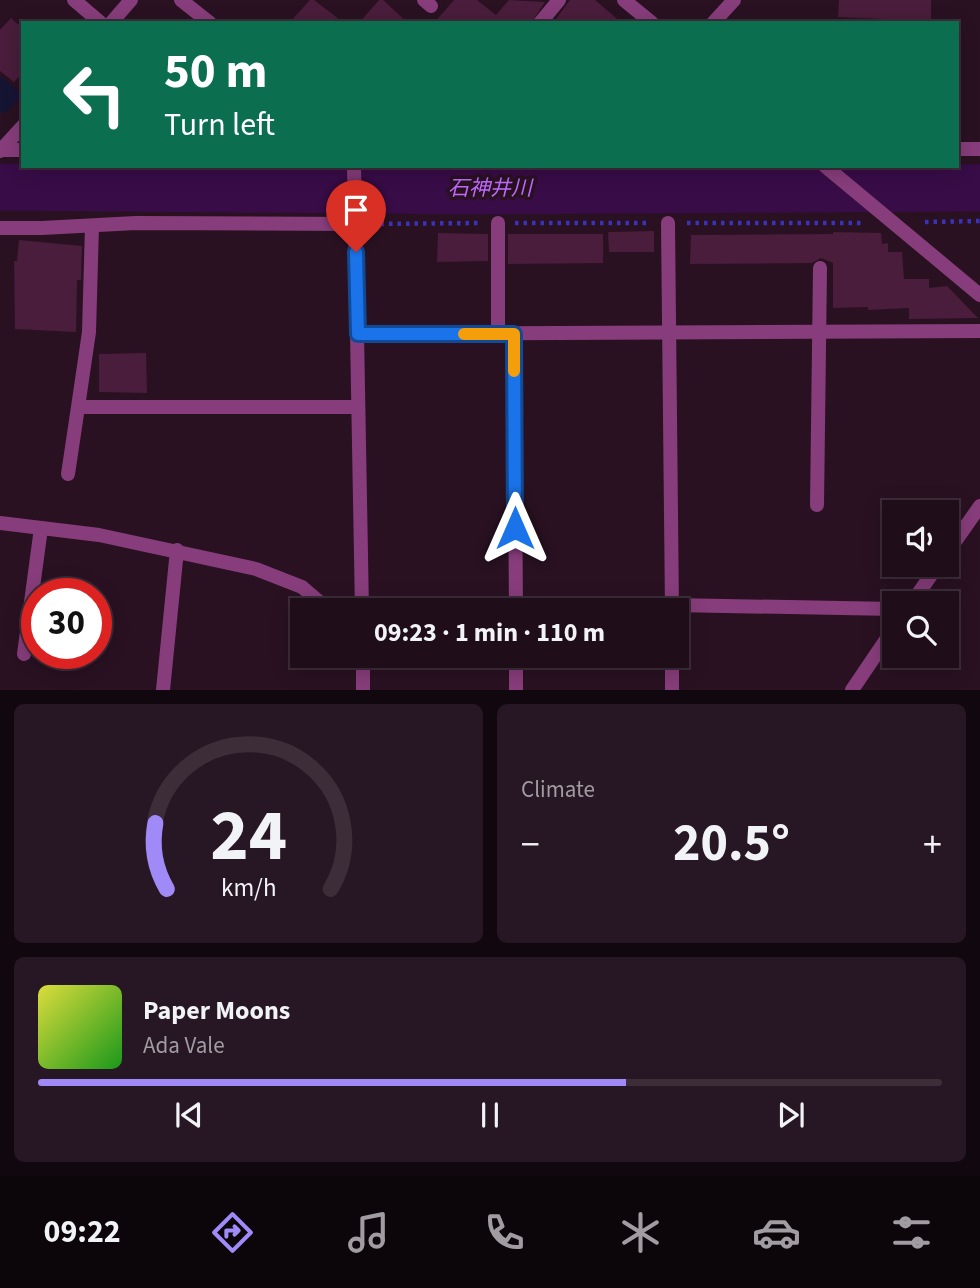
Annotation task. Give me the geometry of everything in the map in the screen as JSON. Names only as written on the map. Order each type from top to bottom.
[{"type":"street","points":[[74,0],[99,21]]},
{"type":"street","points":[[113,21],[131,0]]},
{"type":"street","points":[[181,0],[207,21]]},
{"type":"street","points":[[542,21],[559,0]]},
{"type":"street","points":[[624,0],[650,21]]},
{"type":"street","points":[[715,21],[734,0]]},
{"type":"street","points":[[0,150],[21,128]]},
{"type":"street","points":[[959,149],[980,149]]},
{"type":"street","points":[[0,150],[21,150]]},
{"type":"street","points":[[354,168],[358,334],[356,407],[362,598]]},
{"type":"street","points":[[827,168],[980,296]]},
{"type":"street","points":[[0,228],[136,223],[355,224]]},
{"type":"street","points":[[498,223],[498,334]]},
{"type":"street","points":[[668,223],[672,598]]},
{"type":"street","points":[[68,474],[89,332],[92,226]]},
{"type":"street","points":[[817,505],[820,268]]},
{"type":"street","points":[[358,334],[980,331]]},
{"type":"street","points":[[514,334],[516,598]]},
{"type":"street","points":[[78,407],[356,407]]},
{"type":"street","points":[[959,536],[980,506]]},
{"type":"street","points":[[0,523],[99,535],[177,550],[256,569],[302,587],[315,598]]},
{"type":"street","points":[[34,578],[41,528]]},
{"type":"street","points":[[163,690],[177,550]]},
{"type":"street","points":[[689,608],[882,609]]},
{"type":"street","points":[[852,690],[882,646]]},
{"type":"street","points":[[363,668],[363,690]]},
{"type":"street","points":[[516,668],[516,690]]},
{"type":"street","points":[[672,668],[672,690]]},
{"type":"shaded area","points":[[0,76],[21,92],[21,96],[5,114],[0,111]]},
{"type":"building","points":[[310,0],[314,0],[341,21],[291,21]]},
{"type":"building","points":[[379,0],[383,0],[406,21],[361,21]]},
{"type":"building","points":[[454,0],[477,0],[496,15],[509,0],[545,2],[532,21],[436,21]]},
{"type":"building","points":[[570,0],[595,0],[620,21],[554,21]]},
{"type":"building","points":[[839,0],[931,0],[931,21],[838,17]]},
{"type":"building","points":[[11,18],[21,27],[21,74],[14,82],[0,71],[0,30]]},
{"type":"building","points":[[654,231],[654,252],[609,252],[608,232]]},
{"type":"building","points":[[438,233],[488,234],[488,261],[437,262]]},
{"type":"building","points":[[881,233],[882,244],[888,243],[888,252],[902,252],[904,279],[929,279],[929,288],[947,286],[978,318],[909,319],[909,308],[833,308],[833,263],[821,258],[812,263],[690,264],[691,235]]},
{"type":"building","points":[[508,234],[603,234],[603,263],[508,264]]},
{"type":"building","points":[[19,240],[82,246],[81,280],[77,280],[76,332],[15,329],[14,261],[17,261]]},
{"type":"building","points":[[146,353],[147,393],[99,392],[99,354]]},
{"type":"waterway","name":"石神井川","points":[[0,187],[482,191],[980,188]]},
{"type":"slow traffic","points":[[464,334],[514,334],[514,371]]},
{"type":"route","points":[[356,252],[358,334],[514,334],[515,528]]}]
